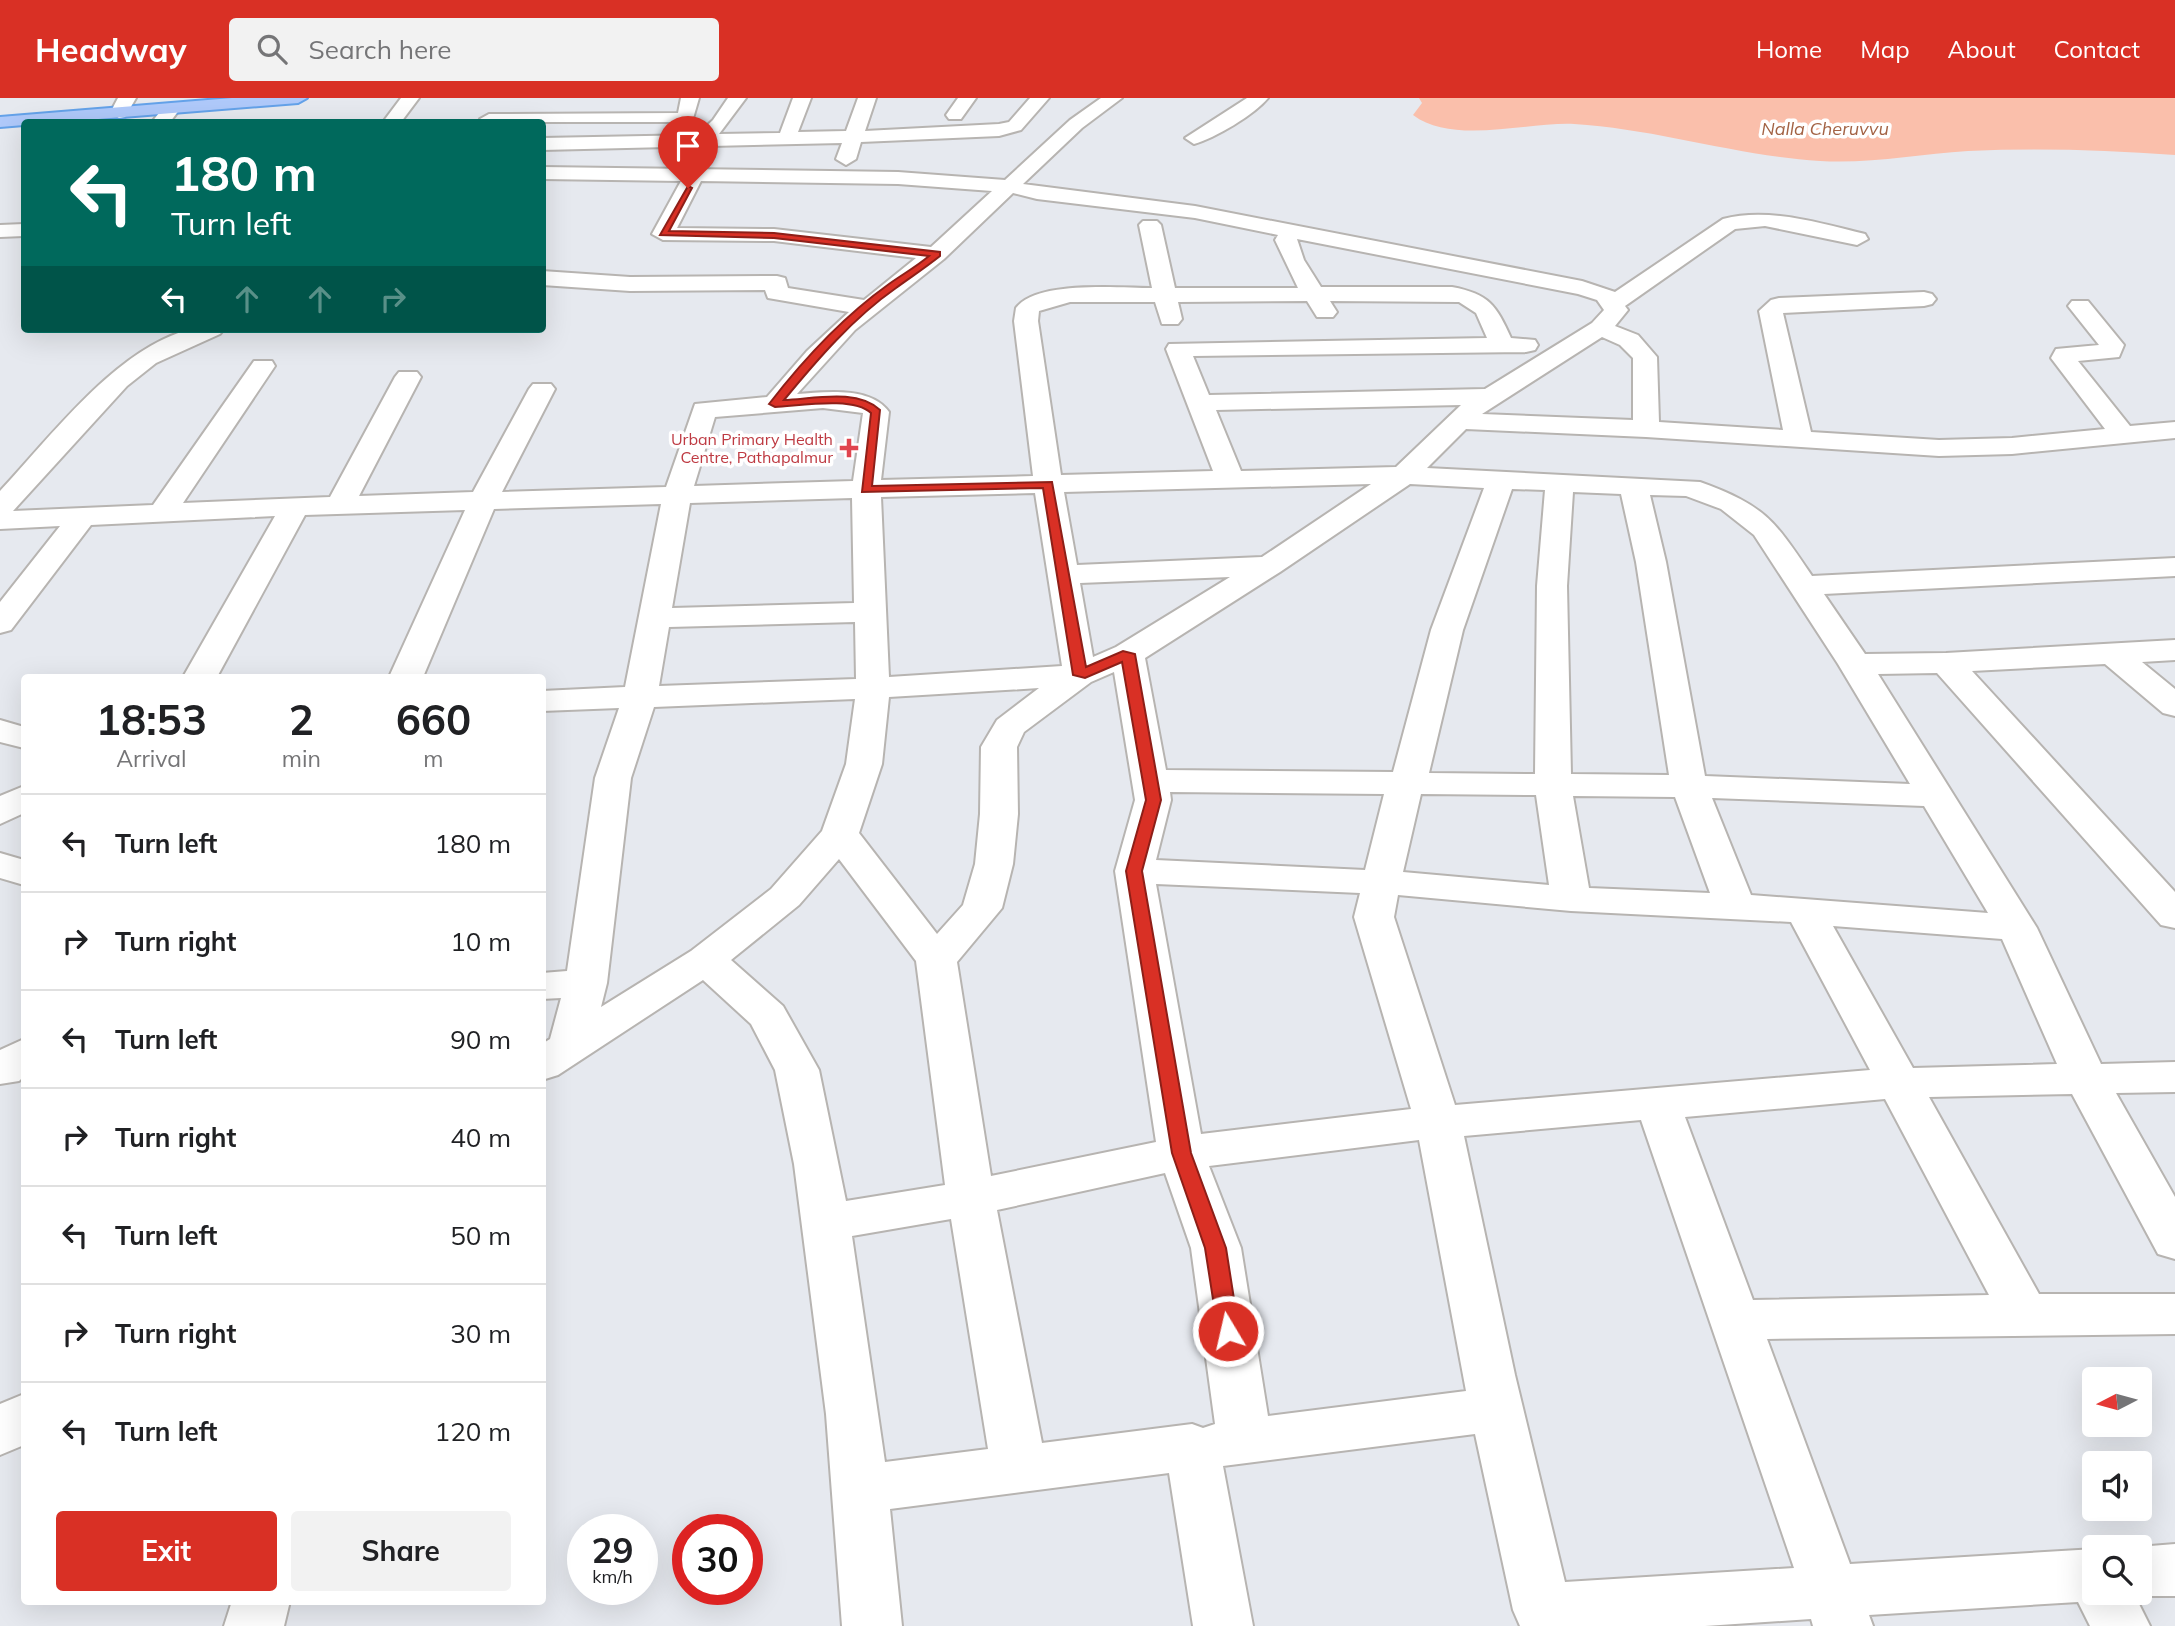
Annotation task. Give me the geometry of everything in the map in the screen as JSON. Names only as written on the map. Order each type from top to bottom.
[{"type":"main road","points":[[22,119],[123,105],[166,116],[298,98]]},
{"type":"main road","points":[[0,122],[21,119]]},
{"type":"street","points":[[394,119],[410,98]]},
{"type":"street","points":[[489,119],[506,98]]},
{"type":"street","points":[[546,120],[686,118],[690,98]]},
{"type":"street","points":[[701,141],[719,124],[737,98]]},
{"type":"street","points":[[787,138],[802,98]]},
{"type":"street","points":[[967,98],[948,114],[1024,119]]},
{"type":"street","points":[[546,144],[854,138],[999,130],[1015,126],[1024,119],[1040,98]]},
{"type":"street","points":[[775,404],[816,356],[893,286],[911,276],[936,254],[1076,124],[1113,98]]},
{"type":"street","points":[[1194,138],[1215,128],[1259,98]]},
{"type":"street","points":[[839,178],[869,106]]},
{"type":"street","points":[[546,173],[898,178],[1008,186],[1037,193],[1159,206],[1581,288],[1605,295],[1616,310],[1600,328],[1490,397],[1459,421],[1404,475],[1269,566],[1128,654],[1080,675],[1030,709],[1009,727],[999,747],[999,814],[994,864],[982,908],[936,960]]},
{"type":"street","points":[[694,176],[663,234],[774,235],[936,254]]},
{"type":"street","points":[[1612,305],[1730,223],[1765,220],[1857,239]]},
{"type":"street","points":[[1150,225],[1178,349],[1230,479]]},
{"type":"street","points":[[0,230],[21,230]]},
{"type":"street","points":[[1291,230],[1286,240],[1299,275],[1314,295],[1360,373]]},
{"type":"street","points":[[546,278],[630,284],[777,283],[776,292],[869,308]]},
{"type":"street","points":[[1080,675],[1048,484],[1026,321],[1028,308],[1038,301],[1061,297],[1469,296],[1482,302],[1503,345]]},
{"type":"street","points":[[1799,440],[1772,311],[1779,305],[1800,303],[1924,299]]},
{"type":"street","points":[[2080,306],[2112,345],[2110,352],[2065,354],[2063,358],[2124,436]]},
{"type":"street","points":[[1600,328],[1629,340],[1645,356],[1646,429]]},
{"type":"street","points":[[0,508],[118,381],[147,358],[203,333]]},
{"type":"street","points":[[1200,403],[1503,345],[1574,345]]},
{"type":"street","points":[[1178,349],[1360,373],[1490,397]]},
{"type":"street","points":[[161,514],[235,411],[263,366]]},
{"type":"street","points":[[340,505],[408,377]]},
{"type":"street","points":[[407,674],[482,503],[542,389]]},
{"type":"street","points":[[849,400],[868,404],[876,412],[866,490],[873,688],[864,764],[839,834],[785,897],[706,960],[556,1055],[586,983],[613,778],[640,697],[677,496],[704,410],[849,400]]},
{"type":"street","points":[[1459,421],[1646,429],[1765,529],[1855,664],[2017,928],[2087,1081],[2175,1241]]},
{"type":"street","points":[[0,520],[340,505],[1404,475],[1634,486],[1684,459],[1799,440],[1939,448],[2012,446],[2175,430]]},
{"type":"street","points":[[1501,480],[1474,543],[1451,613],[1408,785],[1400,797],[1374,917],[1438,1122],[1497,1409],[1544,1618],[1836,1608],[2082,1577]]},
{"type":"street","points":[[1560,482],[1552,586],[1553,786],[1571,900]]},
{"type":"street","points":[[1634,486],[1651,562],[1689,786],[1735,906]]},
{"type":"street","points":[[202,674],[294,509]]},
{"type":"street","points":[[2,618],[81,518]]},
{"type":"street","points":[[1063,575],[1269,566]]},
{"type":"street","points":[[1805,586],[2175,567]]},
{"type":"street","points":[[654,618],[871,612]]},
{"type":"street","points":[[1855,664],[1946,663],[2175,650]]},
{"type":"street","points":[[1128,654],[1153,800],[1134,871],[1181,1153],[1216,1248],[1245,1441]]},
{"type":"street","points":[[2113,654],[2175,706]]},
{"type":"street","points":[[1946,663],[2175,916]]},
{"type":"street","points":[[546,702],[873,688],[1080,675]]},
{"type":"street","points":[[0,730],[21,737]]},
{"type":"street","points":[[1151,781],[1689,786],[1937,796]]},
{"type":"street","points":[[0,813],[21,799]]},
{"type":"street","points":[[839,834],[936,960],[971,1198],[1019,1468]]},
{"type":"street","points":[[0,865],[21,872]]},
{"type":"street","points":[[1134,871],[1382,882],[1571,900],[1802,910],[2017,928]]},
{"type":"street","points":[[1802,910],[1816,930],[2024,1314]]},
{"type":"street","points":[[706,960],[768,1016],[797,1070],[826,1222],[853,1414],[872,1626]]},
{"type":"street","points":[[546,986],[586,983]]},
{"type":"street","points":[[826,1222],[971,1198],[1181,1153],[1438,1122],[1899,1083],[2175,1077]]},
{"type":"street","points":[[1658,1104],[1836,1608]]},
{"type":"street","points":[[1735,1320],[2175,1314]]},
{"type":"street","points":[[0,1398],[21,1411]]},
{"type":"street","points":[[860,1489],[1497,1409]]},
{"type":"street","points":[[0,1433],[21,1416]]},
{"type":"street","points":[[1192,1447],[1223,1626]]},
{"type":"street","points":[[2152,1571],[2175,1570]]},
{"type":"street","points":[[254,1626],[260,1605]]},
{"type":"street","points":[[2110,1605],[2120,1626]]},
{"type":"water","name":"Nalla Cheruvvu","points":[[1419,98],[2175,98],[2175,155],[2020,150],[1820,161],[1758,154],[1636,131],[1574,124],[1469,131],[1448,129],[1429,124],[1413,115],[1422,103]]},
{"type":"place","name":"Urban Primary Health Centre, Pathapalmur","points":[[849,448]]},
{"type":"route","points":[[688,188],[663,234],[774,235],[936,254],[847,325],[775,404],[849,400],[868,404],[876,412],[866,490],[1048,484],[1080,675],[1128,654],[1147,751],[1153,800],[1134,871],[1181,1153],[1216,1248],[1228,1331]]}]
